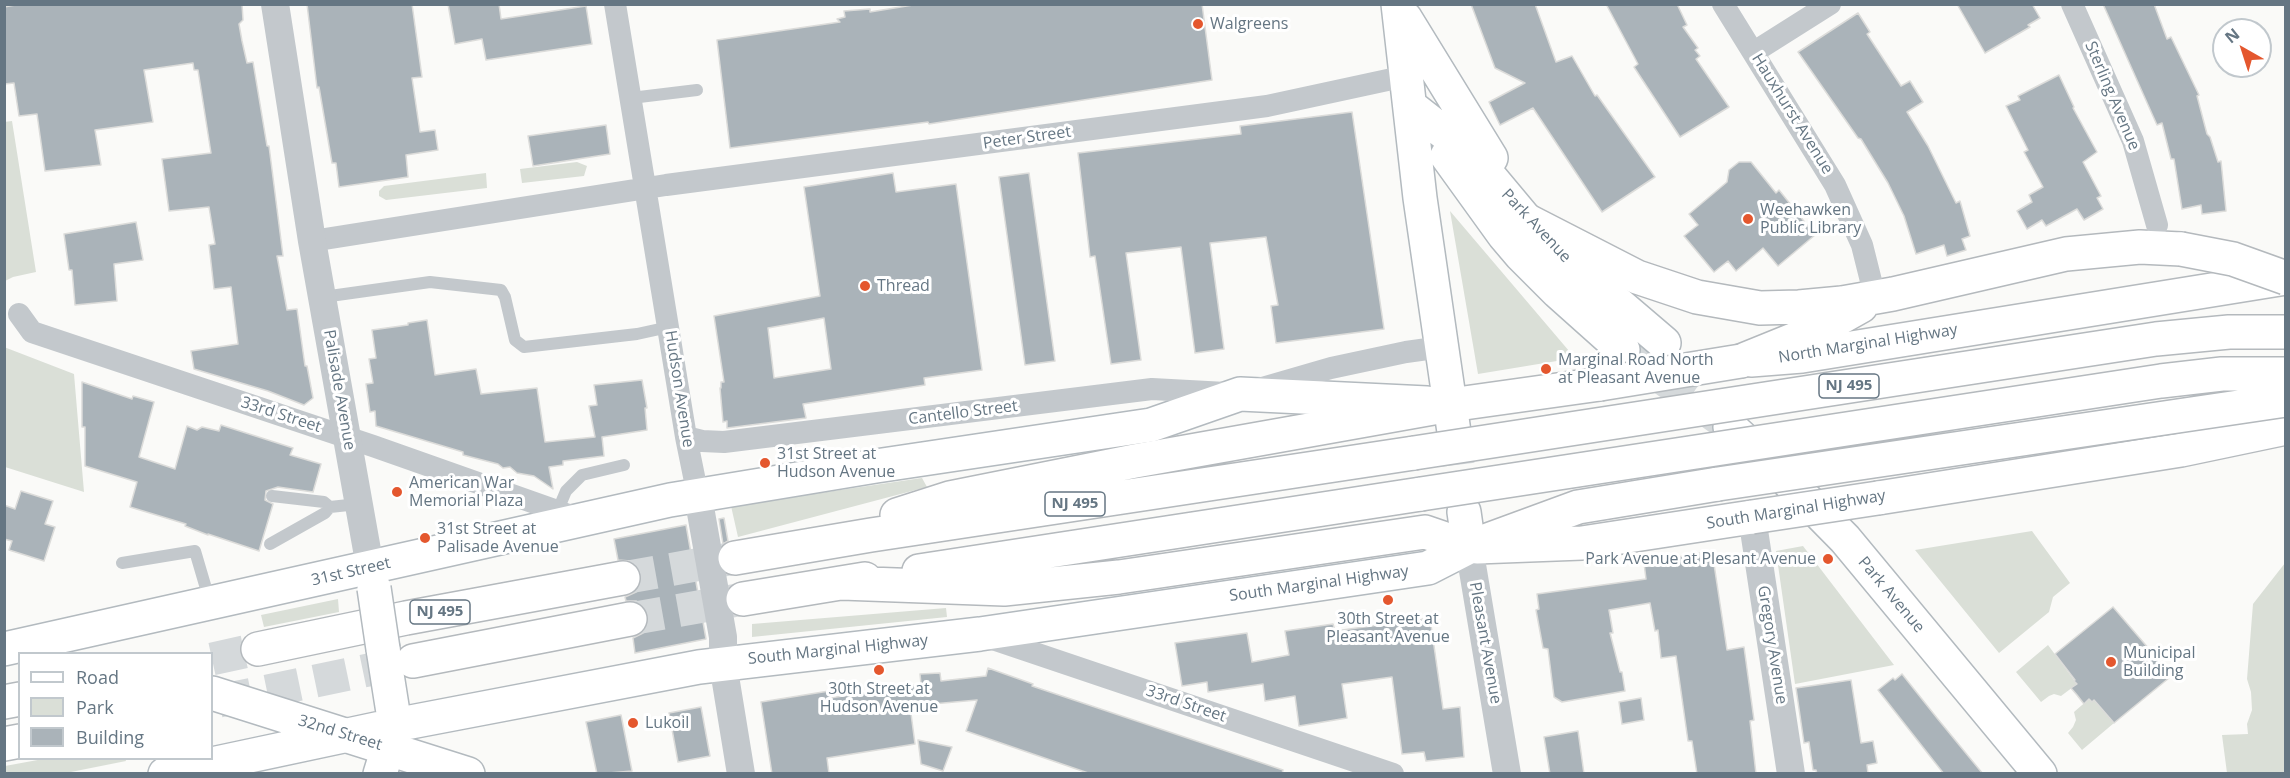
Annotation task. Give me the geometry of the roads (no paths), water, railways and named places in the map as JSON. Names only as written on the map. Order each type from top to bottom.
[{"type":"main road","points":[[787,549],[950,498],[1135,461],[1452,419],[1420,198],[1399,7]]},
{"type":"main road","points":[[1399,7],[1504,178],[1526,220],[1637,277],[1677,291],[1720,302],[1779,309],[1842,303],[1875,297],[2066,254],[2140,247],[2181,249],[2233,259],[2286,278]]},
{"type":"main road","name":"Park Avenue","points":[[1408,91],[1470,153],[1526,220],[1561,255],[1664,343]]},
{"type":"main road","name":"Park Avenue","points":[[1408,91],[1504,235],[1558,292],[1623,350]]},
{"type":"main road","name":"North Marginal Highway","points":[[1452,419],[1600,384],[1741,361],[1802,356],[2286,278]]},
{"type":"main road","points":[[1741,361],[1820,329],[1875,297]]},
{"type":"main road","name":"NJ 495","points":[[735,558],[2156,339],[2219,332],[2286,332]]},
{"type":"main road","points":[[743,600],[2182,378],[2222,374],[2286,374]]},
{"type":"main road","name":"Cantello Street","points":[[698,496],[809,476],[1151,425],[1240,394],[1333,397],[1452,419]]},
{"type":"main road","points":[[842,583],[1004,589],[1119,577],[1425,532],[1469,547],[1578,507],[1718,484],[2286,400]]},
{"type":"main road","name":"Park Avenue","points":[[1730,427],[1845,539],[2040,774]]},
{"type":"main road","name":"South Marginal Highway","points":[[165,774],[349,735],[388,749],[723,664],[980,634],[1428,568],[1469,547],[1582,543],[2181,450],[2286,428]]},
{"type":"main road","points":[[2181,450],[2286,452]]},
{"type":"main road","name":"31st Street","points":[[4,649],[211,603],[372,578],[571,516],[698,496]]},
{"type":"main road","name":"Pleasant Avenue","points":[[1464,512],[1469,547]]},
{"type":"main road","name":"Palisade Avenue","points":[[372,578],[398,655],[388,749]]},
{"type":"main road","name":"NJ 495","points":[[258,649],[406,618],[623,578]]},
{"type":"main road","points":[[398,655],[630,619]]},
{"type":"main road","points":[[4,625],[49,639],[80,652]]},
{"type":"main road","name":"32nd Street","points":[[213,693],[349,735]]},
{"type":"main road","name":"32nd Street","points":[[388,749],[468,774]]},
{"type":"street","name":"Palisade Avenue","points":[[275,4],[312,241],[372,578]]},
{"type":"street","name":"Hudson Avenue","points":[[615,4],[686,437],[723,637],[723,664],[741,774]]},
{"type":"street","name":"Hauxhurst Avenue","points":[[1723,4],[1835,185],[1862,245],[1875,297]]},
{"type":"street","points":[[1754,52],[1830,4]]},
{"type":"street","name":"Sterling Avenue","points":[[2073,4],[2133,141],[2157,225]]},
{"type":"street","name":"Peter Street","points":[[312,241],[645,189],[1267,106],[1408,91]]},
{"type":"street","name":"33rd Street","points":[[19,314],[32,332],[346,437],[571,516]]},
{"type":"street","name":"Cantello Street","points":[[686,437],[702,441],[724,442],[1152,389],[1240,394],[1331,368],[1442,347]]},
{"type":"street","name":"Gregory Avenue","points":[[1752,517],[1791,774]]},
{"type":"street","name":"Pleasant Avenue","points":[[1469,547],[1507,774]]},
{"type":"street","name":"33rd Street","points":[[980,634],[1393,774]]},
{"type":"lane","points":[[631,98],[696,90]]},
{"type":"lane","points":[[323,297],[430,282],[501,290],[505,297],[515,340],[524,347],[637,334],[669,327]]},
{"type":"lane","points":[[571,516],[566,491],[582,475],[624,465]]},
{"type":"lane","points":[[272,496],[324,502],[330,507]]},
{"type":"lane","points":[[270,544],[325,513],[330,507],[358,504]]},
{"type":"lane","points":[[122,563],[195,551],[211,603]]},
{"type":"tunnel","points":[[1623,350],[1721,420]]},
{"type":"tunnel","points":[[1454,432],[1464,512]]},
{"type":"tunnel","points":[[623,578],[735,558]]},
{"type":"tunnel","points":[[630,619],[743,599]]},
{"type":"tunnel","points":[[213,659],[258,649]]},
{"type":"tunnel","points":[[219,701],[412,661]]},
{"type":"place","name":"Walgreens","points":[[1198,24]]},
{"type":"place","name":"Weehawken Public Library","points":[[1748,219]]},
{"type":"place","name":"Thread","points":[[865,286]]},
{"type":"place","name":"Marginal Road North at Pleasant Avenue","points":[[1546,369]]},
{"type":"place","name":"31st Street at Hudson Avenue","points":[[765,463]]},
{"type":"place","name":"American War Memorial Plaza","points":[[397,492]]},
{"type":"place","name":"31st Street at Palisade Avenue","points":[[425,538]]},
{"type":"place","name":"Park Avenue at Plesant Avenue","points":[[1828,559]]},
{"type":"place","name":"30th Street at Pleasant Avenue","points":[[1388,600]]},
{"type":"place","name":"Municipal Building","points":[[2111,662]]},
{"type":"place","name":"30th Street at Hudson Avenue","points":[[879,670]]},
{"type":"place","name":"Lukoil","points":[[633,723]]}]
